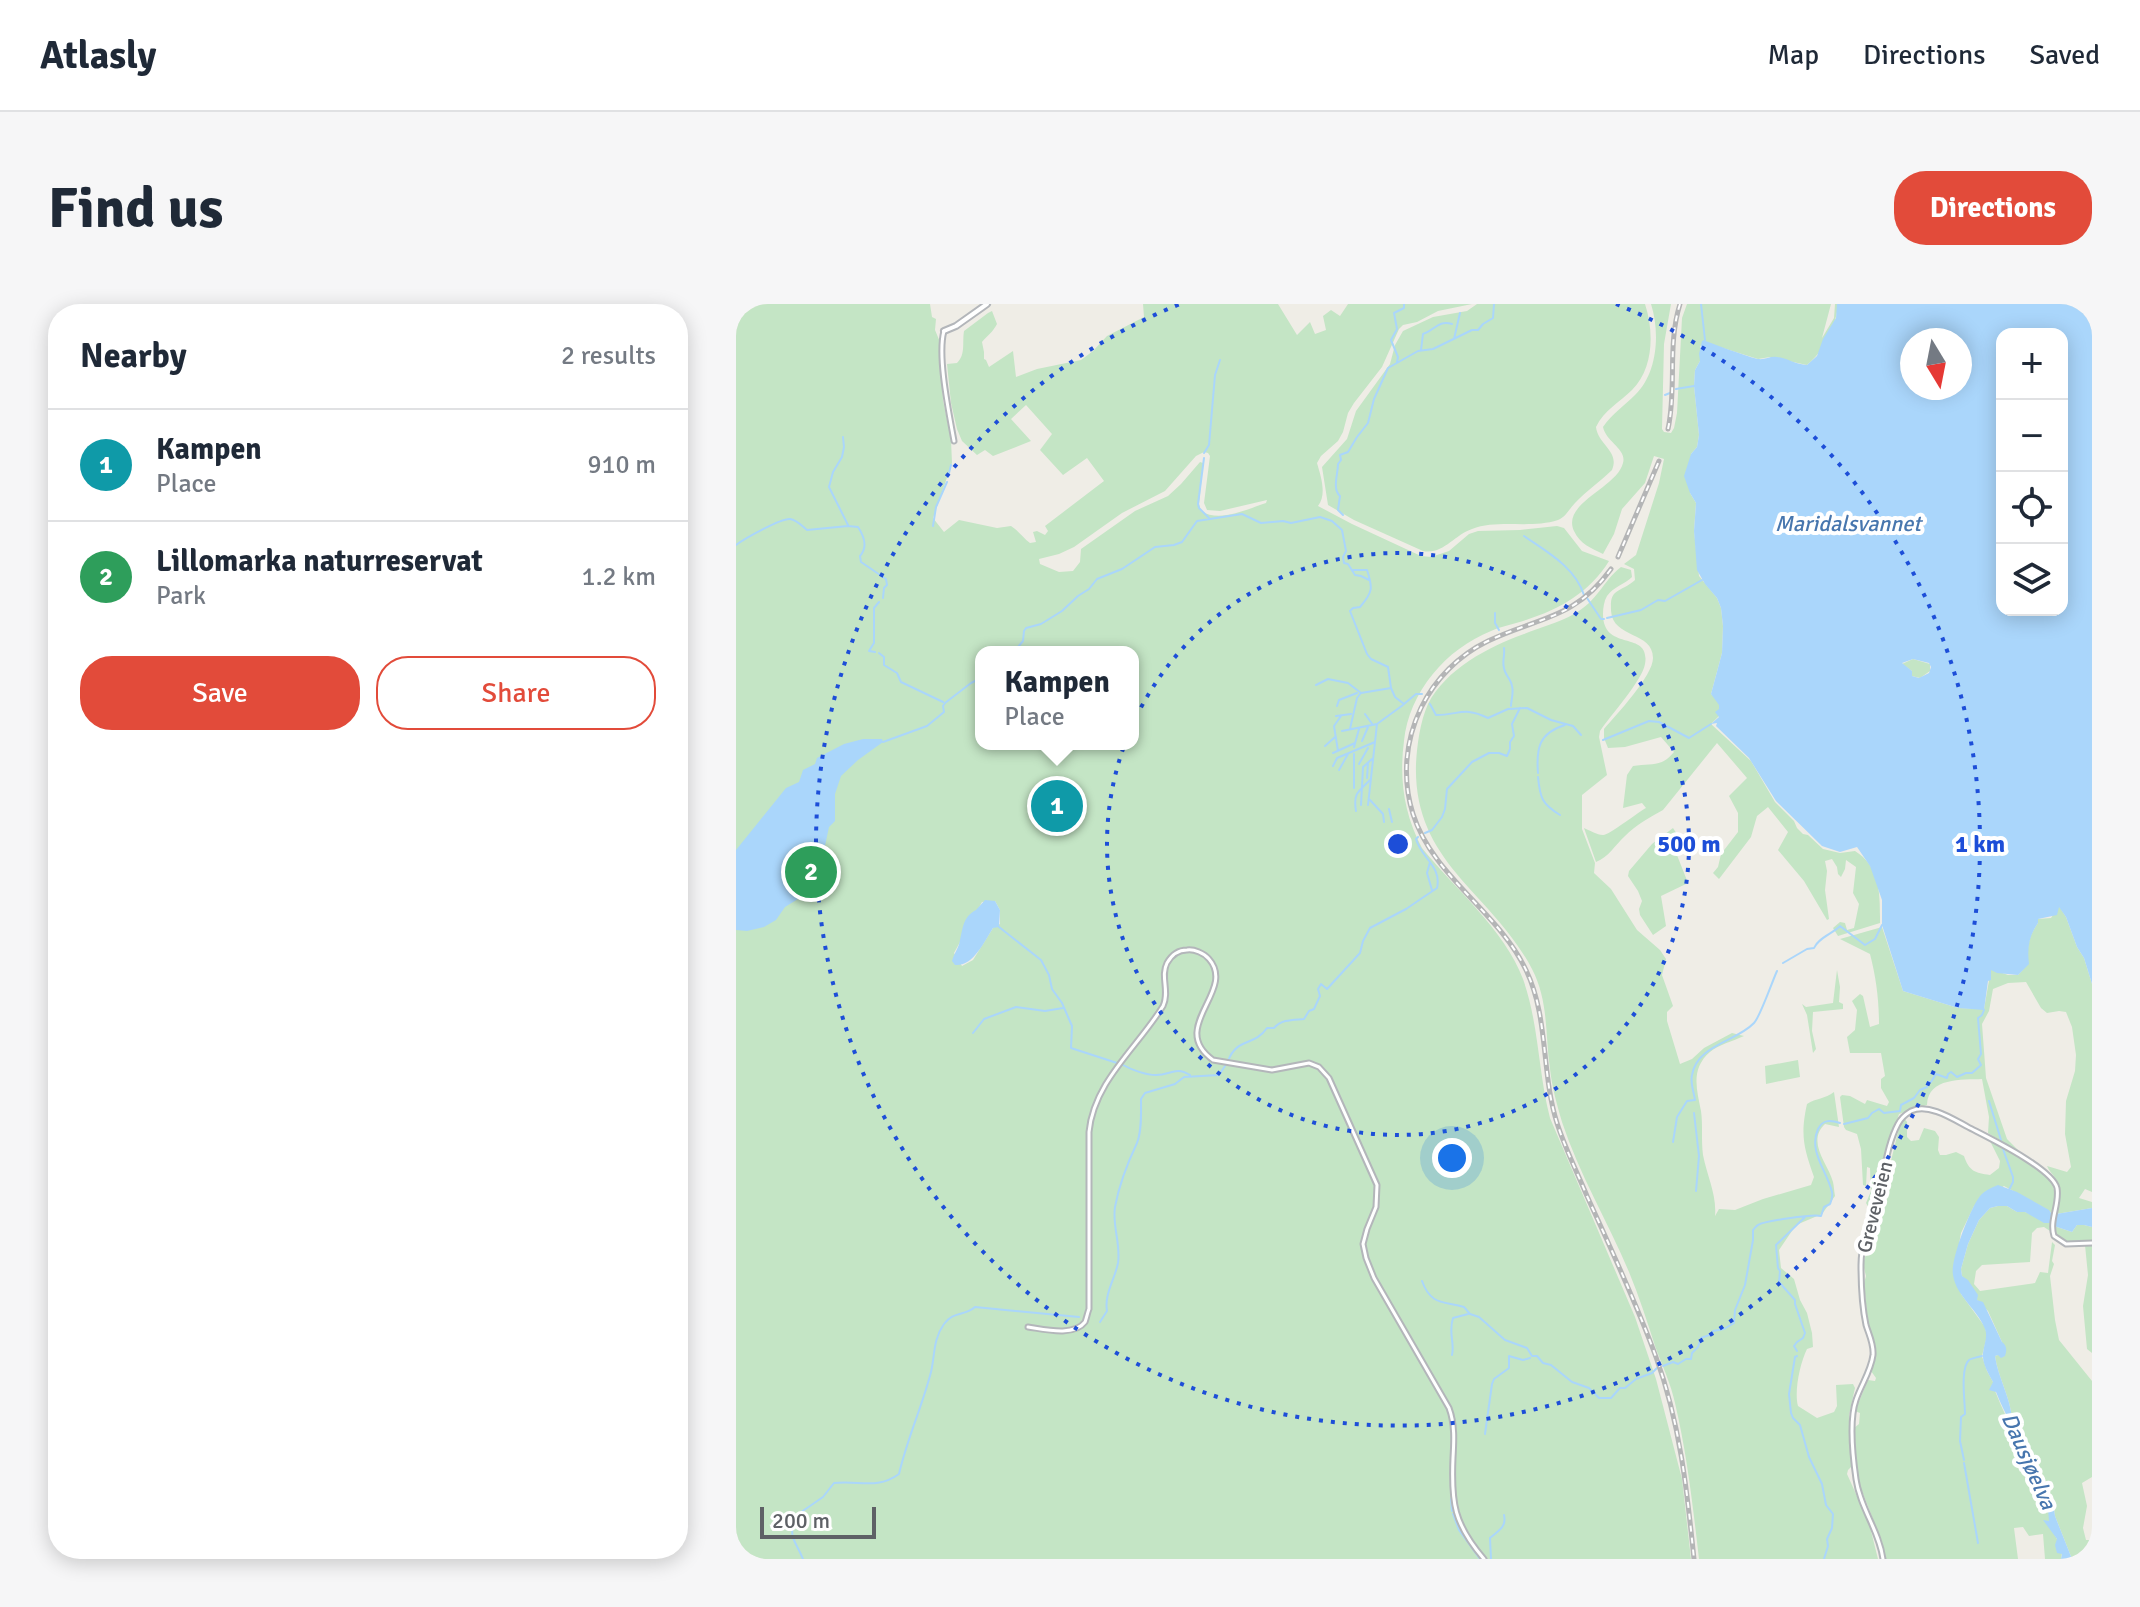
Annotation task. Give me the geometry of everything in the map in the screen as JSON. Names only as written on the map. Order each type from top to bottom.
[{"type":"street","points":[[954,441],[941,341],[944,331],[987,304]]},
{"type":"street","points":[[1028,1327],[1069,1330],[1085,1321],[1089,1309],[1089,1138],[1092,1113],[1100,1093],[1163,1006],[1167,996],[1164,971],[1170,959],[1179,951],[1202,953],[1211,962],[1216,978],[1197,1027],[1198,1042],[1207,1055],[1213,1060],[1267,1070],[1309,1063],[1319,1067],[1329,1078],[1377,1185],[1376,1207],[1364,1240],[1366,1258],[1374,1278],[1449,1408],[1454,1431],[1455,1511],[1463,1531],[1484,1559]]},
{"type":"street","name":"Greveveien","points":[[1883,1559],[1878,1535],[1857,1488],[1853,1420],[1856,1400],[1873,1355],[1866,1323],[1862,1257],[1899,1122],[1916,1109],[1935,1112],[2032,1162],[2055,1182],[2054,1236],[2061,1242],[2071,1244],[2092,1243]]},
{"type":"green space","points":[[736,304],[930,304],[940,342],[943,400],[952,463],[933,518],[944,532],[959,520],[997,528],[1011,526],[1030,543],[1036,542],[1033,532],[1045,535],[1048,531],[1045,526],[1104,481],[1087,458],[1063,475],[1040,450],[1052,434],[1026,405],[1011,419],[1031,441],[993,456],[985,450],[977,455],[962,441],[951,403],[947,364],[960,360],[964,331],[988,313],[992,311],[997,324],[982,342],[984,359],[989,367],[1013,351],[1016,377],[1037,369],[1081,360],[1107,336],[1144,317],[1143,304],[1278,304],[1297,335],[1310,322],[1315,334],[1326,330],[1323,316],[1331,310],[1340,316],[1348,304],[1472,304],[1438,311],[1399,329],[1382,367],[1348,413],[1338,441],[1317,463],[1323,491],[1318,506],[1421,556],[1431,557],[1449,551],[1469,534],[1478,531],[1557,526],[1564,528],[1582,551],[1609,561],[1593,582],[1562,605],[1475,639],[1432,674],[1407,723],[1403,783],[1407,809],[1422,848],[1492,927],[1523,979],[1550,1118],[1635,1317],[1656,1379],[1682,1479],[1691,1559],[736,1559]],"holes":[[[1208,453],[1204,503],[1207,510],[1220,511],[1267,500],[1266,503],[1225,515],[1216,516],[1201,511],[1203,463],[1200,462],[1168,496],[1135,511],[1081,549],[1080,562],[1073,571],[1059,572],[1040,564],[1039,559],[1074,547],[1122,513],[1165,491],[1196,456]],[[995,901],[1000,910],[1000,924],[993,928],[973,960],[962,966],[954,953],[982,902]]]},
{"type":"green space","points":[[1477,304],[1645,304],[1651,337],[1648,360],[1639,381],[1596,427],[1613,458],[1612,470],[1563,517],[1547,523],[1482,526],[1437,550],[1423,551],[1328,505],[1322,467],[1347,439],[1356,411],[1390,364],[1403,331],[1433,317],[1467,311]]},
{"type":"green space","points":[[1651,304],[1671,304],[1664,344],[1662,429],[1671,433],[1677,413],[1682,318],[1687,304],[1831,304],[1822,338],[1834,318],[1835,304],[1838,304],[1835,321],[1828,338],[1807,365],[1770,357],[1758,359],[1707,343],[1700,346],[1694,386],[1699,435],[1697,447],[1691,454],[1690,493],[1696,503],[1694,531],[1699,576],[1717,598],[1723,626],[1722,653],[1711,694],[1727,708],[1711,724],[1751,761],[1775,802],[1803,834],[1823,849],[1840,853],[1855,851],[1870,865],[1877,882],[1880,923],[1838,936],[1833,928],[1840,922],[1845,923],[1847,930],[1854,928],[1859,904],[1853,893],[1856,867],[1846,860],[1841,877],[1832,859],[1825,861],[1827,920],[1804,881],[1778,850],[1788,832],[1768,807],[1757,816],[1751,837],[1719,879],[1713,873],[1721,854],[1738,832],[1738,813],[1729,796],[1747,778],[1717,743],[1663,810],[1634,828],[1596,862],[1584,828],[1603,835],[1646,808],[1642,803],[1623,808],[1627,775],[1633,766],[1660,763],[1674,752],[1661,737],[1625,747],[1608,748],[1604,738],[1604,729],[1647,675],[1653,658],[1647,643],[1613,620],[1611,604],[1615,593],[1635,580],[1634,569],[1624,564],[1636,555],[1664,459],[1654,456],[1645,483],[1622,509],[1603,554],[1579,539],[1572,521],[1582,504],[1619,472],[1623,463],[1622,454],[1603,427],[1643,386],[1653,364],[1656,327]]},
{"type":"green space","points":[[1621,567],[1631,570],[1632,577],[1607,596],[1603,612],[1605,626],[1618,638],[1641,647],[1645,653],[1645,664],[1632,689],[1600,731],[1607,775],[1582,795],[1582,829],[1595,863],[1594,873],[1611,889],[1637,930],[1666,959],[1662,975],[1673,1006],[1667,1012],[1667,1021],[1680,1064],[1732,1033],[1744,1036],[1710,1052],[1697,1073],[1703,1155],[1713,1193],[1715,1216],[1719,1209],[1735,1210],[1811,1185],[1814,1177],[1804,1134],[1807,1104],[1834,1092],[1839,1127],[1825,1124],[1820,1131],[1818,1145],[1833,1182],[1835,1196],[1822,1214],[1796,1225],[1779,1250],[1781,1268],[1794,1279],[1812,1333],[1813,1347],[1807,1349],[1798,1378],[1798,1406],[1817,1418],[1834,1412],[1837,1406],[1836,1385],[1853,1384],[1855,1388],[1849,1415],[1853,1465],[1847,1474],[1869,1523],[1878,1559],[1699,1559],[1686,1461],[1673,1396],[1640,1299],[1562,1122],[1552,1082],[1544,1006],[1537,981],[1515,942],[1441,853],[1427,827],[1418,798],[1418,741],[1428,704],[1436,691],[1457,670],[1483,653],[1582,609]]},
{"type":"green space","points":[[1913,659],[1930,664],[1930,671],[1920,678],[1912,676],[1912,671],[1902,664]]},
{"type":"green space","points":[[1673,828],[1680,839],[1673,845],[1688,883],[1661,896],[1666,926],[1653,935],[1640,915],[1642,901],[1628,876],[1652,844]]},
{"type":"green space","points":[[2059,906],[2084,958],[2092,984],[2092,1192],[2085,1189],[2079,1198],[2092,1202],[2092,1208],[2056,1214],[2059,1187],[2047,1166],[2067,1172],[2071,1167],[2065,1134],[2066,1101],[2075,1071],[2076,1055],[2072,1027],[2066,1012],[2047,1013],[2026,982],[2008,983],[1993,989],[1989,1011],[1982,1024],[1986,1078],[2007,1139],[2021,1153],[1988,1133],[1989,1117],[1982,1079],[1947,1082],[1933,1089],[1927,1105],[1899,1114],[1872,1213],[1866,1203],[1871,1191],[1870,1168],[1867,1167],[1866,1186],[1863,1185],[1857,1134],[1844,1127],[1840,1097],[1850,1096],[1865,1104],[1867,1100],[1887,1106],[1889,1102],[1881,1088],[1881,1079],[1885,1076],[1881,1053],[1850,1053],[1847,1037],[1855,1030],[1857,1010],[1852,1001],[1860,994],[1870,1027],[1879,1024],[1877,989],[1870,954],[1840,939],[1882,927],[1903,991],[1958,1008],[1984,1009],[1991,969],[2018,975],[2028,964],[2029,942],[2038,919],[2051,918]]},
{"type":"green space","points":[[1837,970],[1839,1002],[1843,1004],[1843,1009],[1813,1012],[1812,1031],[1816,1049],[1813,1053],[1807,1015],[1802,1004],[1806,1007],[1833,1003]]},
{"type":"green space","points":[[1798,1060],[1800,1077],[1766,1084],[1765,1066]]},
{"type":"green space","points":[[1904,1118],[1907,1137],[1911,1141],[1919,1140],[1924,1128],[1935,1131],[1939,1137],[1940,1155],[1956,1152],[1964,1156],[1976,1172],[1990,1175],[1999,1168],[2000,1161],[1990,1141],[2038,1168],[2053,1187],[2055,1199],[2051,1213],[2004,1186],[1974,1206],[1961,1233],[1956,1261],[1961,1294],[1985,1327],[1987,1336],[1982,1356],[2009,1423],[2009,1439],[2025,1475],[2032,1474],[2048,1499],[2050,1510],[2047,1522],[2057,1539],[2057,1553],[2062,1553],[2061,1559],[2045,1559],[2043,1534],[2029,1536],[2023,1527],[2014,1528],[2018,1559],[1885,1559],[1882,1542],[1858,1481],[1854,1428],[1859,1424],[1860,1413],[1855,1411],[1868,1380],[1875,1381],[1876,1378],[1871,1371],[1875,1347],[1868,1324],[1863,1264]]},
{"type":"green space","points":[[2007,1206],[2051,1222],[2050,1231],[2044,1227],[2032,1233],[2030,1262],[1982,1265],[1976,1271],[1974,1284],[1980,1291],[2035,1283],[2040,1272],[2048,1273],[2052,1242],[2055,1245],[2050,1276],[2059,1340],[2092,1381],[2092,1477],[2082,1483],[2087,1506],[2083,1528],[2086,1540],[2092,1540],[2092,1559],[2072,1559],[2053,1503],[2012,1420],[1995,1356],[2002,1342],[1988,1311],[1962,1276],[1968,1244],[1979,1220],[1990,1208]]},
{"type":"green space","points":[[2077,1225],[2092,1227],[2092,1241],[2063,1241],[2054,1226],[2072,1232]]},
{"type":"green space","points":[[2092,1244],[2092,1353],[2087,1349],[2083,1306],[2088,1275],[2085,1245]]},
{"type":"water","name":"Maridalsvannet","points":[[1837,304],[2092,304],[2092,984],[2084,958],[2059,907],[2057,915],[2038,919],[2029,942],[2029,964],[2018,975],[1991,970],[1984,1010],[1958,1008],[1903,991],[1882,925],[1882,900],[1870,866],[1857,847],[1840,852],[1822,846],[1776,801],[1749,758],[1716,726],[1717,723],[1711,724],[1719,717],[1715,712],[1719,705],[1711,694],[1722,653],[1723,626],[1717,598],[1697,570],[1694,531],[1696,503],[1684,476],[1699,435],[1694,386],[1702,341],[1758,359],[1777,357],[1807,365],[1817,356],[1836,318]],"holes":[[[1913,659],[1929,663],[1929,673],[1919,678],[1912,676],[1912,671],[1902,663]]]},
{"type":"water","points":[[863,739],[882,739],[883,742],[841,776],[835,794],[835,821],[829,827],[816,888],[785,907],[776,920],[764,927],[736,930],[736,850],[786,788],[799,782],[803,770],[815,764],[817,758],[844,744]]},
{"type":"water","points":[[985,900],[995,901],[1000,910],[999,927],[993,928],[973,958],[955,965],[952,961],[964,923]]},
{"type":"water","name":"Dausjøelva","points":[[1998,1185],[2017,1192],[2051,1213],[2092,1208],[2092,1227],[2077,1225],[2072,1232],[2007,1206],[1990,1208],[1979,1220],[1961,1269],[1962,1276],[1978,1295],[1977,1300],[1983,1302],[2006,1347],[2005,1356],[1995,1356],[2012,1420],[2053,1503],[2072,1559],[2061,1559],[2062,1554],[2057,1553],[2057,1539],[2043,1520],[2049,1521],[2047,1497],[2034,1477],[2031,1479],[2024,1473],[2013,1450],[2009,1436],[2010,1423],[1996,1392],[1989,1390],[1993,1382],[1983,1360],[1985,1329],[1958,1290],[1953,1275],[1957,1248],[1974,1205],[1984,1192]]},
{"type":"waterway","points":[[1397,362],[1391,340],[1397,329],[1394,313],[1404,308],[1404,304]]},
{"type":"waterway","points":[[1343,515],[1338,510],[1340,496],[1336,485],[1340,455],[1348,452],[1368,423],[1374,399],[1388,368],[1418,351],[1433,349],[1478,330],[1493,318],[1494,304]]},
{"type":"waterway","points":[[1701,304],[1705,340]]},
{"type":"waterway","points":[[1454,339],[1460,313]]},
{"type":"waterway","points":[[1421,350],[1423,334],[1440,324],[1452,324]]},
{"type":"waterway","points":[[1204,453],[1209,445],[1215,375],[1220,360]]},
{"type":"waterway","points":[[1676,389],[1694,386]]},
{"type":"waterway","points":[[1665,395],[1670,393]]},
{"type":"waterway","points":[[843,437],[842,457],[829,487],[848,525]]},
{"type":"waterway","points":[[1204,458],[1198,504],[1209,518]]},
{"type":"waterway","points":[[948,477],[951,465]]},
{"type":"waterway","points":[[933,526],[936,507],[947,482]]},
{"type":"waterway","points":[[1019,646],[1026,628],[1041,624],[1062,611],[1097,579],[1122,569],[1155,547],[1182,542],[1197,521],[1242,514],[1261,523],[1291,523],[1320,517],[1332,521],[1342,530],[1346,551],[1344,563],[1355,575],[1369,580]]},
{"type":"waterway","points":[[736,545],[763,529],[790,519],[807,530],[858,527],[864,542],[861,562],[886,579],[883,598]]},
{"type":"waterway","points":[[1524,536],[1567,568],[1584,595]]},
{"type":"waterway","points":[[1353,570],[1367,570],[1370,581],[1371,590],[1367,597],[1360,607],[1350,611],[1367,654],[1388,667],[1391,688],[1395,697],[1404,704],[1416,694],[1422,694]]},
{"type":"waterway","points":[[1607,618],[1641,610],[1658,600],[1665,601],[1702,580]]},
{"type":"waterway","points":[[1587,598],[1604,619]]},
{"type":"waterway","points":[[875,652],[869,651],[874,643],[874,608],[879,602]]},
{"type":"waterway","points":[[1495,613],[1499,630]]},
{"type":"waterway","points":[[1504,648],[1504,668],[1513,689],[1511,706]]},
{"type":"waterway","points":[[879,653],[884,657],[884,665],[897,673],[901,682],[943,702]]},
{"type":"waterway","points":[[1316,685],[1328,679],[1348,683],[1361,693],[1391,688]]},
{"type":"waterway","points":[[883,742],[927,726],[944,712],[945,703],[975,681]]},
{"type":"waterway","points":[[1337,706],[1339,700],[1357,693]]},
{"type":"waterway","points":[[1350,729],[1360,694]]},
{"type":"waterway","points":[[1430,704],[1436,715],[1467,712],[1488,718],[1508,709],[1527,708],[1551,720],[1573,726],[1581,735]]},
{"type":"waterway","points":[[1342,731],[1377,724],[1403,705]]},
{"type":"waterway","points":[[1425,833],[1432,830],[1442,817],[1447,789],[1472,762],[1489,753],[1507,756],[1514,736],[1512,724],[1520,708]]},
{"type":"waterway","points":[[1336,716],[1351,714]]},
{"type":"waterway","points":[[1365,714],[1373,725]]},
{"type":"waterway","points":[[1338,751],[1334,726],[1341,716]]},
{"type":"waterway","points":[[1603,740],[1649,721],[1659,722],[1689,738],[1711,724]]},
{"type":"waterway","points":[[1368,805],[1377,724]]},
{"type":"waterway","points":[[1538,773],[1541,743],[1550,732],[1565,725]]},
{"type":"waterway","points":[[1362,741],[1368,727]]},
{"type":"waterway","points":[[1354,747],[1359,729]]},
{"type":"waterway","points":[[1325,746],[1335,737]]},
{"type":"waterway","points":[[1333,766],[1337,758],[1375,742]]},
{"type":"waterway","points":[[1333,753],[1355,743]]},
{"type":"waterway","points":[[1359,764],[1368,748]]},
{"type":"waterway","points":[[1339,770],[1348,754]]},
{"type":"waterway","points":[[1354,754],[1354,788]]},
{"type":"waterway","points":[[1361,805],[1363,767],[1372,759]]},
{"type":"waterway","points":[[1367,778],[1368,763]]},
{"type":"waterway","points":[[1538,777],[1543,800],[1560,815]]},
{"type":"waterway","points":[[1356,811],[1358,793],[1371,779]]},
{"type":"waterway","points":[[1370,800],[1383,814],[1384,822]]},
{"type":"waterway","points":[[1389,809],[1392,822]]},
{"type":"waterway","points":[[1228,1061],[1236,1048],[1257,1038],[1267,1028],[1274,1028],[1288,1020],[1304,1019],[1314,1009],[1321,984],[1327,989],[1360,953],[1370,928],[1437,888],[1437,874],[1419,846],[1418,837]]},
{"type":"waterway","points":[[1430,862],[1427,873],[1432,890]]},
{"type":"waterway","points":[[1783,963],[1814,948],[1840,926],[1865,945],[1875,939],[1882,925]]},
{"type":"waterway","points":[[999,927],[1041,960],[1072,1026],[1071,1048],[1117,1063]]},
{"type":"waterway","points":[[1673,1142],[1677,1117],[1687,1101],[1695,1100],[1692,1084],[1695,1065],[1709,1050],[1754,1023],[1777,971]]},
{"type":"waterway","points":[[973,1033],[984,1019],[1016,1007],[1045,1011],[1063,1008]]},
{"type":"waterway","points":[[1844,1124],[1868,1118],[1879,1109],[1884,1113],[1900,1111],[1901,1105],[1927,1087],[1936,1074],[1947,1078],[1951,1072],[1957,1077],[1972,1073],[1981,1065],[1978,1059],[1981,1054],[1978,1018],[1984,1010]]},
{"type":"waterway","points":[[1123,1065],[1152,1075],[1177,1071],[1190,1075]]},
{"type":"waterway","points":[[1100,1322],[1107,1311],[1108,1293],[1118,1263],[1115,1207],[1139,1138],[1141,1099],[1145,1093],[1175,1084],[1184,1077],[1219,1075],[1225,1066]]},
{"type":"waterway","points":[[1989,1101],[2001,1140]]},
{"type":"waterway","points":[[1694,1113],[1699,1156],[1696,1191]]},
{"type":"waterway","points":[[1663,1366],[1691,1359],[1701,1338],[1734,1323],[1735,1310],[1745,1285],[1753,1230],[1757,1226],[1789,1218],[1821,1216],[1824,1207],[1830,1204],[1832,1192],[1815,1145],[1820,1126],[1830,1121],[1840,1123]]},
{"type":"waterway","points":[[2003,1149],[2013,1177],[2009,1190]]},
{"type":"waterway","points":[[1797,1351],[1794,1346],[1805,1333],[1795,1300],[1779,1282],[1776,1245],[1805,1217]]},
{"type":"waterway","points":[[1422,1281],[1434,1299],[1464,1307],[1505,1340],[1527,1348],[1532,1356],[1551,1365],[1572,1382],[1589,1388],[1599,1398],[1611,1398],[1620,1388],[1657,1368]]},
{"type":"waterway","points":[[803,1559],[793,1536],[794,1517],[823,1497],[834,1483],[883,1482],[899,1474],[931,1372],[938,1335],[948,1320],[975,1307],[1079,1317]]},
{"type":"waterway","points":[[1452,1355],[1453,1318],[1468,1314]]},
{"type":"waterway","points":[[1485,1434],[1494,1379],[1509,1368],[1509,1356],[1523,1360],[1530,1358]]},
{"type":"waterway","points":[[1797,1356],[1789,1394],[1791,1413],[1800,1425],[1809,1457],[1822,1484],[1826,1505],[1833,1514],[1824,1559]]},
{"type":"waterway","points":[[1964,1460],[1960,1441],[1961,1417],[1965,1414],[1966,1364],[1982,1356]]},
{"type":"waterway","points":[[1964,1463],[1978,1543]]},
{"type":"waterway","points":[[1451,1499],[1452,1511]]},
{"type":"waterway","points":[[1453,1514],[1459,1530],[1480,1559]]},
{"type":"waterway","points":[[1491,1559],[1490,1538],[1503,1526],[1504,1515]]},
{"type":"railway","points":[[1668,429],[1674,335],[1680,304]]},
{"type":"railway","points":[[1618,557],[1659,461]]},
{"type":"railway","points":[[1611,569],[1597,586],[1569,608],[1488,641],[1467,653],[1449,669],[1427,697],[1411,734],[1407,787],[1413,814],[1435,857],[1514,949],[1533,988],[1557,1123],[1640,1316],[1664,1382],[1681,1457],[1694,1559]]},
{"type":"place","name":"Kampen","points":[[1057,806]]},
{"type":"place","name":"Lillomarka naturreservat","points":[[811,872]]}]
